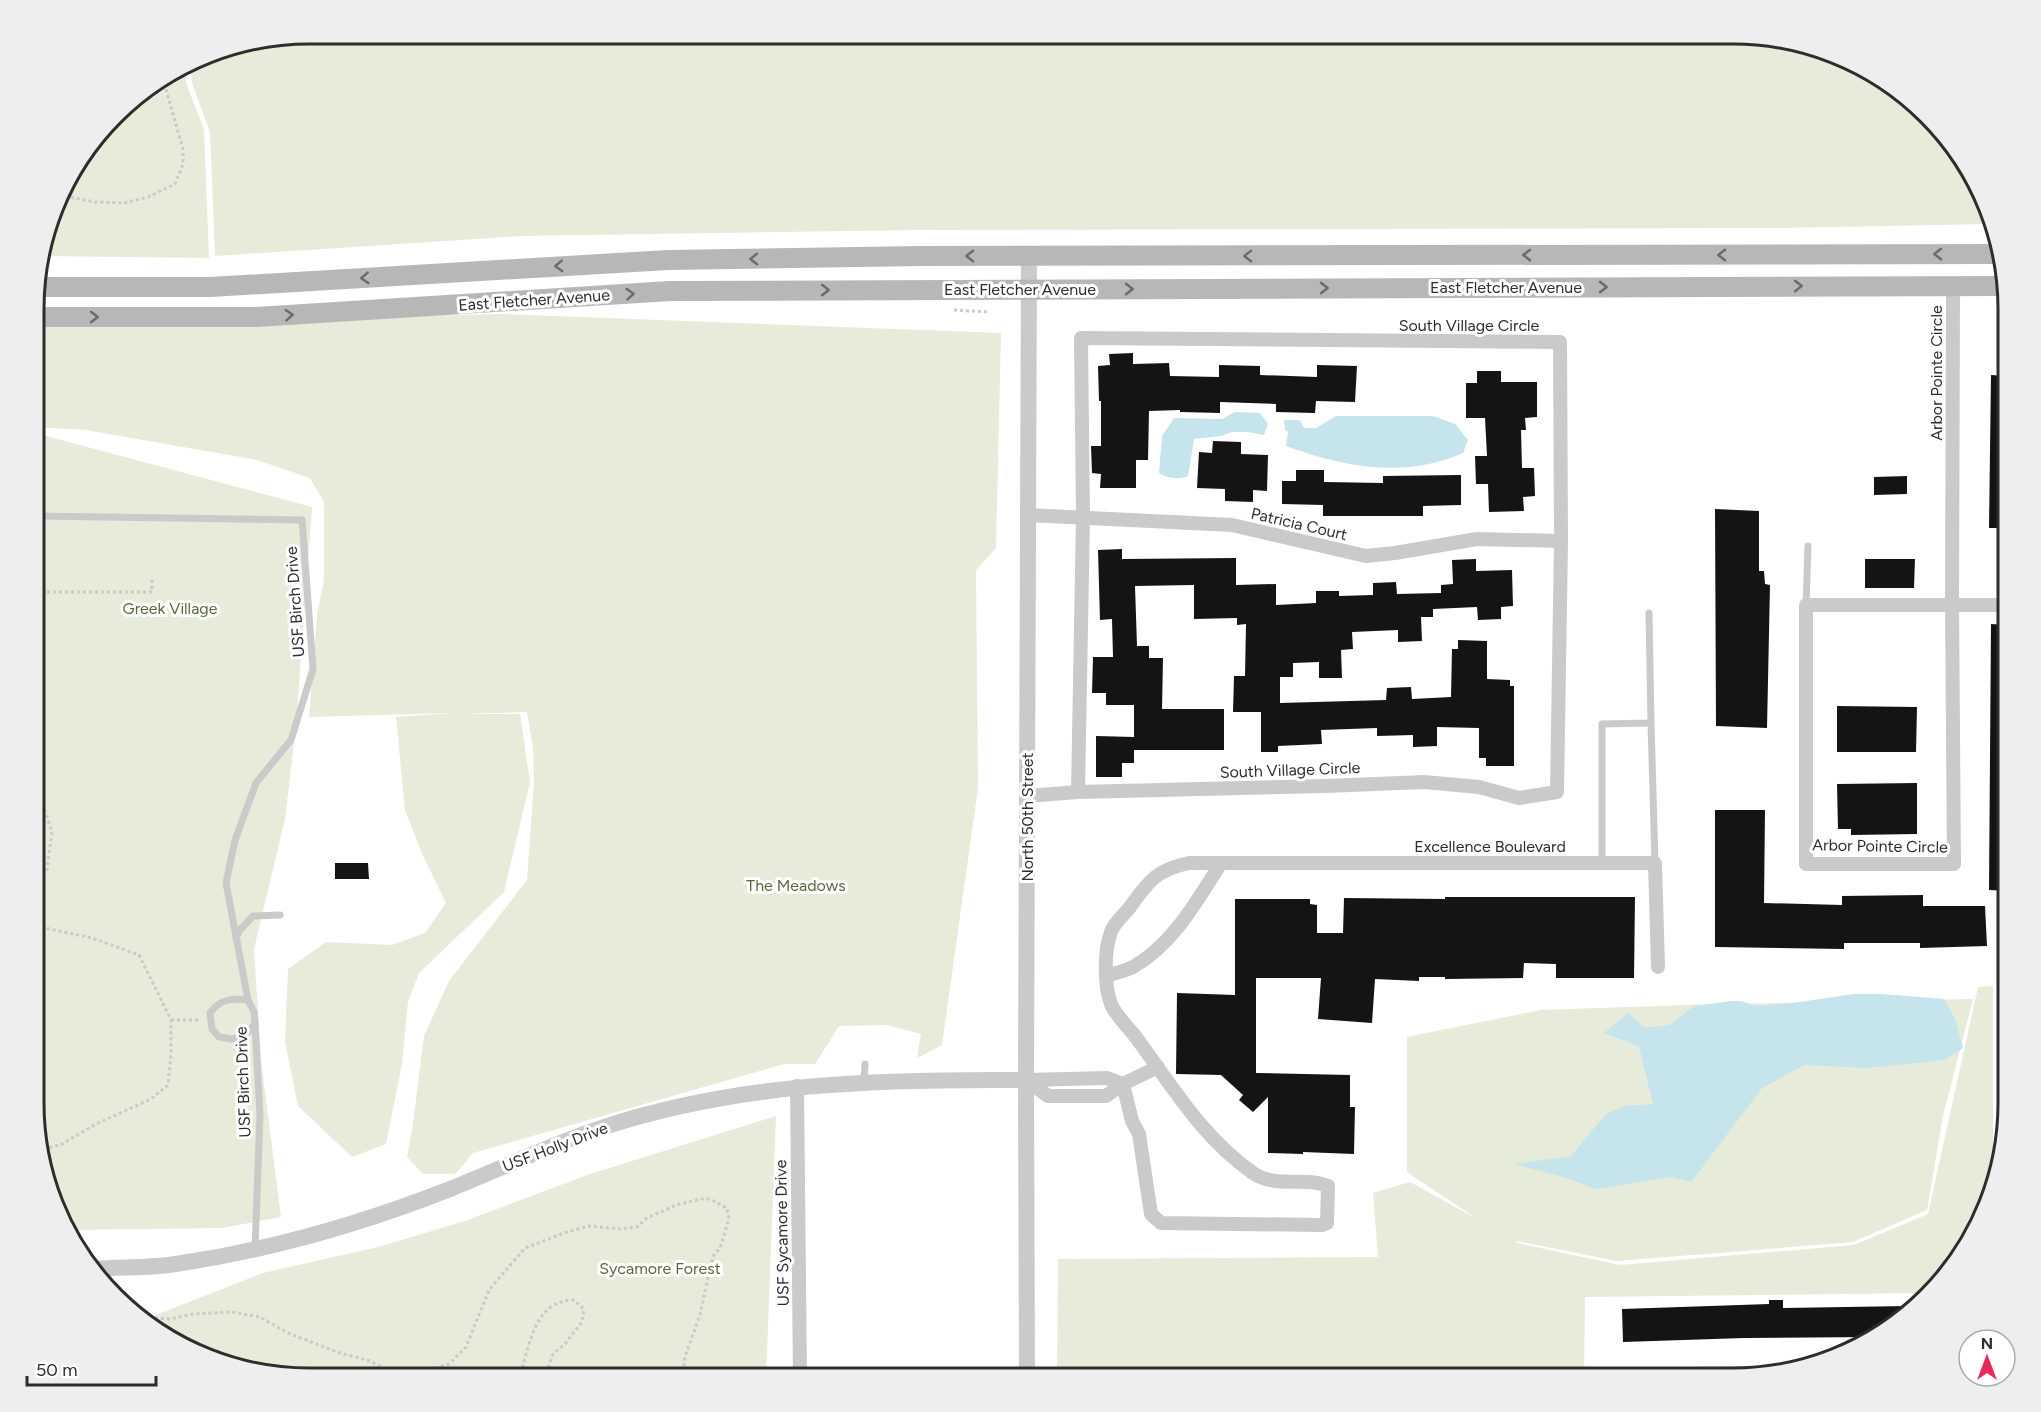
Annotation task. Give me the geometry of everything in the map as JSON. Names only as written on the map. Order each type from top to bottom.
[{"type":"main road","name":"East Fletcher Avenue","points":[[44,287],[210,287],[668,260],[1029,256],[1991,254]]},
{"type":"main road","name":"East Fletcher Avenue","points":[[44,317],[256,317],[670,291],[1996,286]]},
{"type":"street","name":"North 50th Street","points":[[1027,1369],[1029,256]]},
{"type":"street","name":"Arbor Pointe Circle","points":[[1806,605],[1806,864],[1954,864],[1953,285]]},
{"type":"street","name":"South Village Circle","points":[[1027,796],[1078,792],[1424,782],[1479,787],[1519,798],[1557,792],[1561,541],[1560,342],[1081,338],[1083,517],[1078,792]]},
{"type":"street","name":"Patricia Court","points":[[1028,515],[1232,525],[1366,556],[1477,539],[1561,541]]},
{"type":"street","points":[[1806,605],[1998,605]]},
{"type":"street","name":"Excellence Boulevard","points":[[1123,1084],[1132,1121],[1139,1134],[1151,1214],[1161,1223],[1322,1226],[1327,1223],[1328,1186],[1320,1183],[1273,1182],[1256,1176],[1230,1156],[1197,1123],[1111,1005],[1104,964],[1111,932],[1150,879],[1172,867],[1189,863],[1655,863]]},
{"type":"street","points":[[1106,976],[1132,967],[1159,947],[1188,915],[1221,863]]},
{"type":"street","points":[[1655,863],[1658,967]]},
{"type":"street","points":[[1026,1080],[1048,1096],[1106,1096],[1123,1084],[1158,1067]]},
{"type":"street","name":"USF Holly Drive","points":[[101,1269],[173,1264],[255,1250],[332,1231],[448,1190],[601,1128],[660,1111],[728,1096],[798,1086],[864,1082],[1026,1080]]},
{"type":"street","name":"USF Sycamore Drive","points":[[798,1086],[796,1109],[800,1369]]},
{"type":"lane","name":"USF Birch Drive","points":[[44,516],[302,520],[313,669],[291,740],[256,783],[235,840],[226,883],[248,1000],[254,1012],[255,1024],[260,1115],[255,1250]]},
{"type":"lane","points":[[1806,605],[1808,546]]},
{"type":"lane","points":[[1649,613],[1655,863]]},
{"type":"lane","points":[[1602,863],[1602,724],[1651,723]]},
{"type":"lane","points":[[236,940],[239,931],[253,916],[280,915]]},
{"type":"lane","points":[[248,1000],[230,998],[216,1005],[210,1013],[212,1029],[219,1037],[231,1039],[244,1037],[255,1024]]},
{"type":"lane","points":[[864,1082],[865,1064]]},
{"type":"path","points":[[69,197],[124,203],[148,197],[175,184],[183,164],[183,149],[165,86]]},
{"type":"path","points":[[44,592],[152,592],[152,577]]},
{"type":"path","points":[[44,808],[52,832],[47,869],[44,875]]},
{"type":"path","points":[[44,928],[92,938],[139,955],[171,1020],[168,1085],[151,1099],[96,1124],[62,1144],[48,1148]]},
{"type":"path","points":[[171,1020],[210,1020]]},
{"type":"path","points":[[433,1369],[449,1364],[466,1347],[489,1290],[525,1248],[589,1226],[620,1229],[637,1227],[647,1218],[676,1205],[710,1199],[727,1208],[729,1219],[720,1248],[714,1255],[710,1268],[700,1315],[685,1357],[683,1369]]},
{"type":"path","points":[[522,1369],[526,1349],[537,1322],[553,1306],[565,1300],[574,1300],[584,1309],[582,1322],[565,1344],[553,1354],[547,1369]]},
{"type":"path","points":[[152,1317],[232,1312],[260,1317],[288,1333],[337,1352],[370,1361],[386,1369]]},
{"type":"green space","points":[[291,44],[1750,44],[1801,53],[1834,64],[1865,79],[1894,98],[1920,121],[1953,161],[1970,191],[1983,224],[1781,228],[916,230],[521,236],[215,256],[210,132],[192,83],[191,71],[207,64],[240,53]]},
{"type":"green space","points":[[185,74],[186,83],[204,130],[209,258],[49,256],[58,223],[71,191],[98,147],[121,121],[147,98]]},
{"type":"green space","name":"The Meadows","points":[[501,314],[1001,333],[996,548],[976,570],[978,788],[942,1045],[917,1058],[921,1034],[887,1025],[839,1026],[815,1064],[784,1064],[473,1153],[455,1174],[423,1174],[407,1157],[424,1036],[449,981],[527,880],[534,783],[533,748],[527,712],[460,714],[520,714],[530,782],[504,892],[419,973],[408,1002],[402,1064],[386,1144],[352,1157],[298,1106],[285,1042],[288,969],[326,942],[392,945],[425,933],[446,903],[423,856],[405,810],[396,717],[453,713],[309,717],[317,615],[324,580],[324,502],[310,478],[257,460],[86,430],[44,428],[44,325]]},
{"type":"green space","name":"Greek Village","points":[[44,435],[312,507],[296,725],[285,819],[254,949],[261,1060],[281,1217],[222,1228],[76,1230],[58,1189],[49,1155],[44,1121]]},
{"type":"green space","points":[[1993,986],[1992,1155],[1983,1189],[1962,1236],[1943,1265],[1918,1293],[1585,1297],[1584,1369],[1057,1369],[1058,1259],[1378,1257],[1373,1193],[1410,1182],[1477,1219],[1407,1172],[1407,1037],[1541,1010],[1973,999],[1943,1116],[1927,1210],[1853,1242],[1617,1261],[1516,1241],[1620,1265],[1854,1245],[1928,1214],[1978,987]]},
{"type":"green space","name":"Sycamore Forest","points":[[776,1116],[766,1369],[291,1368],[257,1363],[223,1354],[191,1341],[151,1317],[263,1273],[378,1247],[465,1221],[587,1175]]},
{"type":"water","points":[[1235,412],[1260,413],[1268,424],[1264,435],[1232,432],[1221,436],[1194,439],[1188,476],[1173,478],[1159,473],[1162,436],[1174,418],[1222,419]]},
{"type":"water","points":[[1336,416],[1433,416],[1455,424],[1468,440],[1463,453],[1419,466],[1397,468],[1330,460],[1286,446],[1288,432],[1285,430],[1284,420],[1300,420],[1304,428],[1316,428]]},
{"type":"water","points":[[1853,994],[1944,999],[1955,1019],[1963,1048],[1944,1060],[1867,1068],[1804,1065],[1762,1088],[1691,1182],[1671,1177],[1596,1189],[1515,1164],[1571,1156],[1606,1114],[1625,1106],[1653,1104],[1639,1046],[1604,1033],[1628,1013],[1645,1028],[1670,1025],[1694,1006],[1740,1001],[1758,1006]]},
{"type":"building","points":[[1133,353],[1133,364],[1169,363],[1170,376],[1219,377],[1219,365],[1260,366],[1260,375],[1317,377],[1317,365],[1357,366],[1355,402],[1316,401],[1315,413],[1276,412],[1276,404],[1220,402],[1220,413],[1180,412],[1180,410],[1149,411],[1148,460],[1136,460],[1136,488],[1100,488],[1101,474],[1092,473],[1091,446],[1101,446],[1098,366],[1110,365],[1109,354]]},
{"type":"building","points":[[1477,371],[1501,371],[1501,382],[1537,382],[1537,417],[1525,418],[1526,430],[1521,430],[1522,468],[1534,468],[1535,496],[1523,497],[1524,511],[1489,512],[1488,484],[1476,484],[1475,456],[1487,456],[1485,418],[1466,418],[1466,383],[1477,383]]},
{"type":"building","points":[[1991,375],[1998,375],[1998,528],[1989,528]]},
{"type":"building","points":[[1213,441],[1241,442],[1241,454],[1268,455],[1267,491],[1253,490],[1253,502],[1225,501],[1225,489],[1197,488],[1199,452],[1212,453]]},
{"type":"building","points":[[1296,470],[1324,470],[1324,482],[1383,483],[1383,476],[1461,475],[1461,505],[1423,506],[1423,516],[1323,516],[1323,505],[1282,504],[1282,481],[1296,481]]},
{"type":"building","points":[[1907,476],[1907,494],[1874,495],[1874,477]]},
{"type":"building","points":[[1715,509],[1759,511],[1759,571],[1764,571],[1765,584],[1770,585],[1767,728],[1716,726]]},
{"type":"building","points":[[1122,549],[1122,559],[1236,558],[1236,585],[1276,584],[1276,605],[1316,603],[1316,591],[1339,591],[1339,596],[1373,595],[1373,583],[1396,582],[1397,594],[1441,593],[1441,585],[1453,584],[1452,560],[1476,559],[1476,571],[1512,570],[1513,606],[1501,607],[1501,619],[1478,620],[1477,607],[1433,609],[1433,617],[1421,617],[1422,641],[1398,642],[1398,630],[1352,632],[1353,649],[1341,650],[1342,678],[1319,678],[1319,662],[1293,663],[1293,677],[1280,677],[1280,703],[1386,700],[1387,688],[1411,687],[1412,699],[1451,697],[1452,649],[1458,649],[1458,640],[1487,641],[1487,679],[1510,680],[1510,686],[1514,686],[1514,766],[1486,766],[1486,758],[1479,758],[1479,728],[1437,727],[1437,746],[1413,747],[1413,735],[1377,736],[1377,728],[1321,730],[1322,744],[1278,746],[1278,752],[1261,752],[1261,712],[1233,712],[1234,676],[1245,676],[1246,624],[1237,625],[1237,618],[1194,619],[1194,585],[1135,586],[1137,646],[1149,646],[1149,658],[1163,658],[1162,709],[1224,709],[1224,750],[1134,750],[1134,763],[1122,763],[1122,777],[1096,777],[1096,736],[1134,737],[1134,705],[1106,705],[1106,693],[1092,693],[1093,657],[1113,657],[1112,619],[1100,620],[1098,550]]},
{"type":"building","points":[[1865,559],[1915,559],[1914,588],[1865,588]]},
{"type":"building","points":[[1991,624],[1998,624],[1998,890],[1989,890]]},
{"type":"building","points":[[1837,706],[1917,707],[1916,752],[1837,752]]},
{"type":"building","points":[[1917,783],[1917,834],[1851,835],[1851,829],[1838,829],[1837,784]]},
{"type":"building","points":[[1715,810],[1765,810],[1764,903],[1842,905],[1842,896],[1923,895],[1923,906],[1985,906],[1987,946],[1920,948],[1920,943],[1844,943],[1844,949],[1715,947]]},
{"type":"building","points":[[335,863],[368,863],[369,879],[335,879]]},
{"type":"building","points":[[1445,897],[1635,897],[1634,978],[1556,978],[1556,964],[1524,963],[1523,978],[1419,977],[1419,981],[1375,979],[1372,1023],[1318,1019],[1321,978],[1256,978],[1256,1073],[1350,1075],[1350,1107],[1355,1107],[1354,1154],[1268,1153],[1268,1097],[1253,1112],[1239,1100],[1243,1095],[1221,1075],[1176,1074],[1177,993],[1235,995],[1235,899],[1310,899],[1310,904],[1317,905],[1317,933],[1343,933],[1344,898],[1445,899]]},
{"type":"building","points":[[1769,1300],[1783,1300],[1783,1308],[1903,1306],[1880,1324],[1857,1337],[1623,1342],[1622,1309],[1769,1304]]}]
